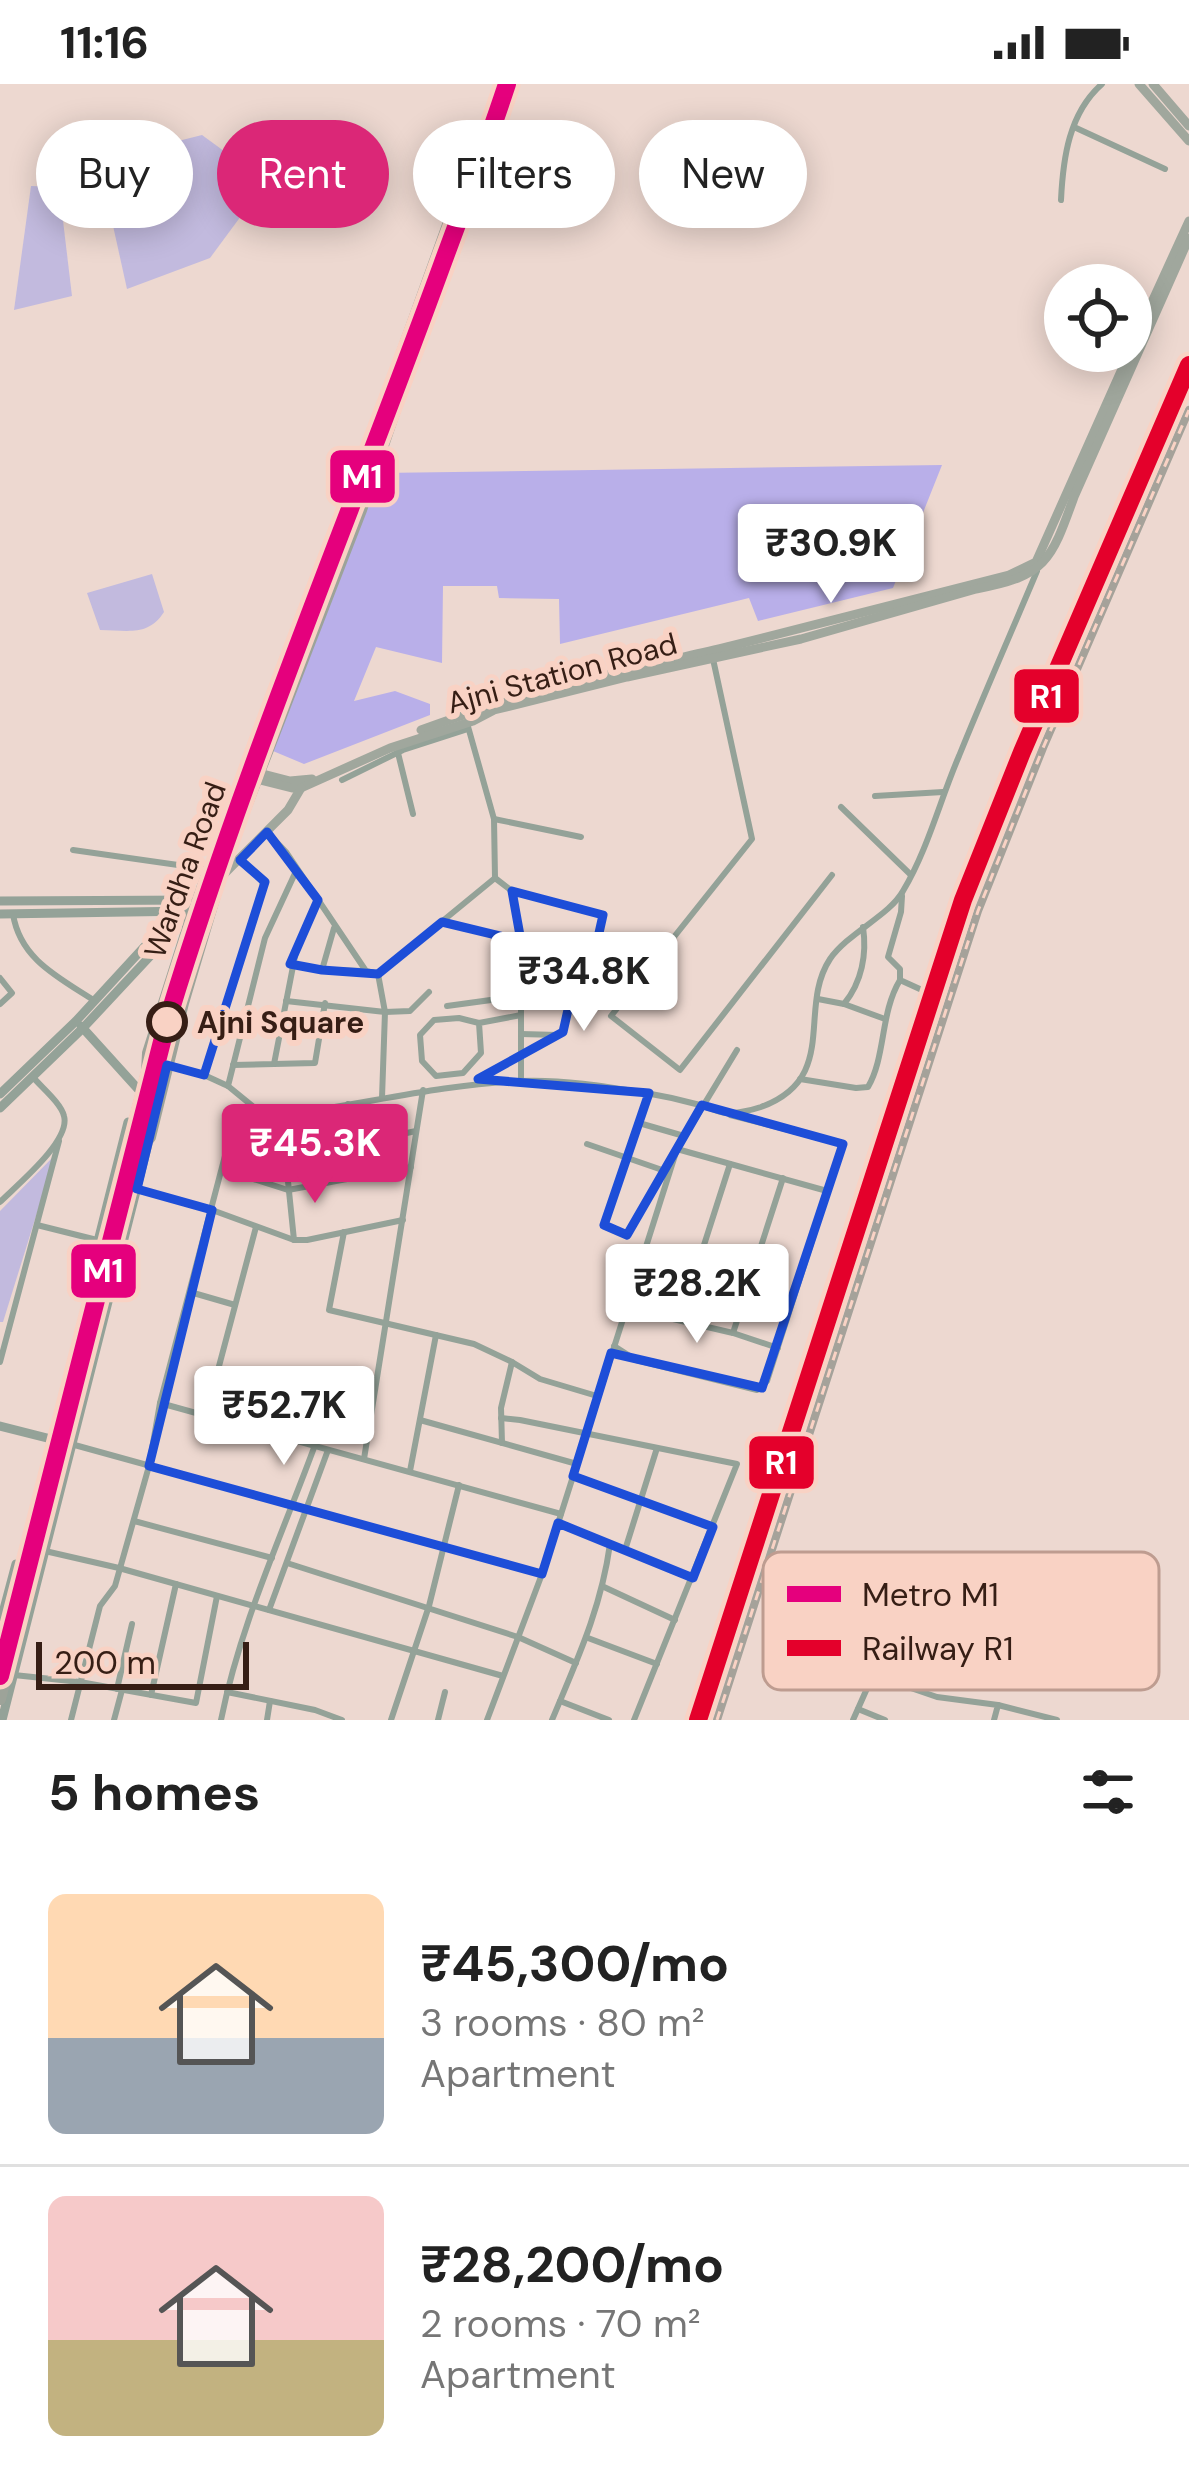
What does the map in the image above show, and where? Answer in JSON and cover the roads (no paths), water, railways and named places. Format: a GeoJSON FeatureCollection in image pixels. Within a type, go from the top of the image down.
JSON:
{"type":"FeatureCollection","features":[{"type":"Feature","properties":{"kind":"highway","name":"Wardha Road"},"geometry":{"type":"LineString","coordinates":[[150,1137],[215,873],[503,84]]}},
{"type":"Feature","properties":{"kind":"highway","name":"Wardha Road"},"geometry":{"type":"LineString","coordinates":[[148,1053],[194,909],[215,873]]}},
{"type":"Feature","properties":{"kind":"highway"},"geometry":{"type":"LineString","coordinates":[[0,1649],[147,1072],[148,1053]]}},
{"type":"Feature","properties":{"kind":"highway"},"geometry":{"type":"LineString","coordinates":[[0,1699],[140,1150],[150,1137]]}},
{"type":"Feature","properties":{"kind":"main road"},"geometry":{"type":"LineString","coordinates":[[1139,84],[1189,141]]}},
{"type":"Feature","properties":{"kind":"main road"},"geometry":{"type":"LineString","coordinates":[[1153,84],[1189,126]]}},
{"type":"Feature","properties":{"kind":"main road"},"geometry":{"type":"LineString","coordinates":[[1152,306],[1189,221]]}},
{"type":"Feature","properties":{"kind":"main road"},"geometry":{"type":"LineString","coordinates":[[1152,311],[1189,238]]}},
{"type":"Feature","properties":{"kind":"main road"},"geometry":{"type":"LineString","coordinates":[[1035,566],[1045,565],[1061,533],[1124,372]]}},
{"type":"Feature","properties":{"kind":"main road","name":"Ajni Station Road"},"geometry":{"type":"LineString","coordinates":[[308,784],[394,740],[494,710],[1002,584],[1035,566]]}},
{"type":"Feature","properties":{"kind":"main road"},"geometry":{"type":"LineString","coordinates":[[252,774],[308,784]]}},
{"type":"Feature","properties":{"kind":"main road"},"geometry":{"type":"LineString","coordinates":[[215,873],[240,860],[308,784]]}},
{"type":"Feature","properties":{"kind":"street"},"geometry":{"type":"LineString","coordinates":[[1061,200],[1064,157],[1074,127],[1086,98],[1102,84]]}},
{"type":"Feature","properties":{"kind":"street"},"geometry":{"type":"LineString","coordinates":[[1074,127],[1165,169]]}},
{"type":"Feature","properties":{"kind":"street"},"geometry":{"type":"LineString","coordinates":[[800,1079],[868,1087],[890,996],[899,980],[900,969],[888,957],[902,896],[1035,566]]}},
{"type":"Feature","properties":{"kind":"street"},"geometry":{"type":"LineString","coordinates":[[709,657],[752,839],[611,1016],[680,1070],[832,875]]}},
{"type":"Feature","properties":{"kind":"street"},"geometry":{"type":"LineString","coordinates":[[342,780],[466,722],[494,819],[495,878]]}},
{"type":"Feature","properties":{"kind":"street"},"geometry":{"type":"LineString","coordinates":[[398,753],[413,814]]}},
{"type":"Feature","properties":{"kind":"street"},"geometry":{"type":"LineString","coordinates":[[875,796],[944,793]]}},
{"type":"Feature","properties":{"kind":"street"},"geometry":{"type":"LineString","coordinates":[[842,807],[911,874]]}},
{"type":"Feature","properties":{"kind":"street"},"geometry":{"type":"LineString","coordinates":[[494,819],[580,837]]}},
{"type":"Feature","properties":{"kind":"street"},"geometry":{"type":"LineString","coordinates":[[267,832],[366,971]]}},
{"type":"Feature","properties":{"kind":"street"},"geometry":{"type":"LineString","coordinates":[[73,850],[215,873]]}},
{"type":"Feature","properties":{"kind":"street"},"geometry":{"type":"LineString","coordinates":[[204,1075],[263,887],[262,880],[240,860]]}},
{"type":"Feature","properties":{"kind":"street"},"geometry":{"type":"LineString","coordinates":[[228,1086],[265,938],[297,869]]}},
{"type":"Feature","properties":{"kind":"street"},"geometry":{"type":"LineString","coordinates":[[442,922],[593,960],[603,916],[512,891],[495,878]]}},
{"type":"Feature","properties":{"kind":"street"},"geometry":{"type":"LineString","coordinates":[[378,974],[495,878]]}},
{"type":"Feature","properties":{"kind":"street"},"geometry":{"type":"LineString","coordinates":[[512,891],[521,941],[521,1081]]}},
{"type":"Feature","properties":{"kind":"street"},"geometry":{"type":"LineString","coordinates":[[727,1114],[761,1107],[788,1093],[805,1074],[829,961],[902,896]]}},
{"type":"Feature","properties":{"kind":"street"},"geometry":{"type":"LineString","coordinates":[[274,1064],[296,951],[318,900]]}},
{"type":"Feature","properties":{"kind":"street"},"geometry":{"type":"LineString","coordinates":[[0,901],[194,909]]}},
{"type":"Feature","properties":{"kind":"street"},"geometry":{"type":"LineString","coordinates":[[0,914],[171,905]]}},
{"type":"Feature","properties":{"kind":"street"},"geometry":{"type":"LineString","coordinates":[[0,1094],[79,1025],[153,953],[180,918],[194,909]]}},
{"type":"Feature","properties":{"kind":"street"},"geometry":{"type":"LineString","coordinates":[[13,914],[18,940],[27,951],[94,1000]]}},
{"type":"Feature","properties":{"kind":"street"},"geometry":{"type":"LineString","coordinates":[[322,970],[335,926]]}},
{"type":"Feature","properties":{"kind":"street"},"geometry":{"type":"LineString","coordinates":[[844,1004],[854,992],[866,952],[862,927]]}},
{"type":"Feature","properties":{"kind":"street"},"geometry":{"type":"LineString","coordinates":[[0,1108],[145,946],[161,938]]}},
{"type":"Feature","properties":{"kind":"street"},"geometry":{"type":"LineString","coordinates":[[521,1034],[563,1032],[580,956]]}},
{"type":"Feature","properties":{"kind":"street"},"geometry":{"type":"LineString","coordinates":[[293,965],[378,974]]}},
{"type":"Feature","properties":{"kind":"street"},"geometry":{"type":"LineString","coordinates":[[378,974],[385,1012],[382,1098]]}},
{"type":"Feature","properties":{"kind":"street"},"geometry":{"type":"LineString","coordinates":[[0,978],[11,993],[0,1004]]}},
{"type":"Feature","properties":{"kind":"street"},"geometry":{"type":"LineString","coordinates":[[899,980],[932,995]]}},
{"type":"Feature","properties":{"kind":"street"},"geometry":{"type":"LineString","coordinates":[[286,1001],[410,1012],[429,992]]}},
{"type":"Feature","properties":{"kind":"street"},"geometry":{"type":"LineString","coordinates":[[447,1006],[521,995]]}},
{"type":"Feature","properties":{"kind":"street"},"geometry":{"type":"LineString","coordinates":[[818,999],[885,1019]]}},
{"type":"Feature","properties":{"kind":"street"},"geometry":{"type":"LineString","coordinates":[[233,1065],[315,1063],[326,1003]]}},
{"type":"Feature","properties":{"kind":"street"},"geometry":{"type":"LineString","coordinates":[[478,1023],[481,1053],[464,1073],[436,1076],[422,1061],[420,1035],[434,1020],[459,1018],[478,1023],[521,1015]]}},
{"type":"Feature","properties":{"kind":"street"},"geometry":{"type":"LineString","coordinates":[[79,1025],[138,1089]]}},
{"type":"Feature","properties":{"kind":"street"},"geometry":{"type":"LineString","coordinates":[[487,1720],[542,1574],[676,1149],[737,1050]]}},
{"type":"Feature","properties":{"kind":"street","name":"Wardha Road"},"geometry":{"type":"LineString","coordinates":[[0,1624],[5,1588],[148,1053]]}},
{"type":"Feature","properties":{"kind":"street"},"geometry":{"type":"LineString","coordinates":[[167,1065],[228,1086],[256,1109],[275,1116],[423,1090],[521,1081],[572,1083],[702,1105],[843,1144],[778,1348],[766,1381],[757,1390],[636,1360],[614,1346]]}},
{"type":"Feature","properties":{"kind":"street"},"geometry":{"type":"LineString","coordinates":[[446,1075],[447,1088]]}},
{"type":"Feature","properties":{"kind":"street"},"geometry":{"type":"LineString","coordinates":[[0,1362],[4,1330],[65,1117],[32,1076]]}},
{"type":"Feature","properties":{"kind":"street"},"geometry":{"type":"LineString","coordinates":[[364,1459],[423,1090]]}},
{"type":"Feature","properties":{"kind":"street"},"geometry":{"type":"LineString","coordinates":[[627,1158],[650,1094]]}},
{"type":"Feature","properties":{"kind":"street"},"geometry":{"type":"LineString","coordinates":[[348,1104],[356,1144]]}},
{"type":"Feature","properties":{"kind":"street"},"geometry":{"type":"LineString","coordinates":[[295,1113],[304,1155]]}},
{"type":"Feature","properties":{"kind":"street"},"geometry":{"type":"LineString","coordinates":[[71,1720],[100,1606],[115,1586],[134,1521],[160,1402],[236,1114]]}},
{"type":"Feature","properties":{"kind":"street"},"geometry":{"type":"LineString","coordinates":[[639,1123],[684,1136]]}},
{"type":"Feature","properties":{"kind":"street"},"geometry":{"type":"LineString","coordinates":[[294,1240],[286,1162],[417,1130]]}},
{"type":"Feature","properties":{"kind":"street","name":"Wardha Road"},"geometry":{"type":"LineString","coordinates":[[2,1720],[150,1137]]}},
{"type":"Feature","properties":{"kind":"street"},"geometry":{"type":"LineString","coordinates":[[0,1202],[59,1141]]}},
{"type":"Feature","properties":{"kind":"street"},"geometry":{"type":"LineString","coordinates":[[586,1144],[669,1172]]}},
{"type":"Feature","properties":{"kind":"street"},"geometry":{"type":"LineString","coordinates":[[676,1149],[827,1190]]}},
{"type":"Feature","properties":{"kind":"street"},"geometry":{"type":"LineString","coordinates":[[730,1164],[695,1273],[748,1287]]}},
{"type":"Feature","properties":{"kind":"street"},"geometry":{"type":"LineString","coordinates":[[222,1169],[288,1190],[412,1167]]}},
{"type":"Feature","properties":{"kind":"street"},"geometry":{"type":"LineString","coordinates":[[733,1333],[783,1178]]}},
{"type":"Feature","properties":{"kind":"street"},"geometry":{"type":"LineString","coordinates":[[137,1190],[212,1210],[294,1240],[403,1220]]}},
{"type":"Feature","properties":{"kind":"street"},"geometry":{"type":"LineString","coordinates":[[37,1225],[98,1240]]}},
{"type":"Feature","properties":{"kind":"street"},"geometry":{"type":"LineString","coordinates":[[206,1415],[256,1226]]}},
{"type":"Feature","properties":{"kind":"street"},"geometry":{"type":"LineString","coordinates":[[344,1232],[329,1310],[474,1344],[540,1379],[598,1396]]}},
{"type":"Feature","properties":{"kind":"street"},"geometry":{"type":"LineString","coordinates":[[190,1292],[235,1305]]}},
{"type":"Feature","properties":{"kind":"street"},"geometry":{"type":"LineString","coordinates":[[626,1308],[778,1348]]}},
{"type":"Feature","properties":{"kind":"street"},"geometry":{"type":"LineString","coordinates":[[410,1472],[436,1335]]}},
{"type":"Feature","properties":{"kind":"street"},"geometry":{"type":"LineString","coordinates":[[502,1443],[501,1418],[512,1362]]}},
{"type":"Feature","properties":{"kind":"street"},"geometry":{"type":"LineString","coordinates":[[160,1402],[459,1485],[559,1518],[693,1578]]}},
{"type":"Feature","properties":{"kind":"street"},"geometry":{"type":"LineString","coordinates":[[501,1418],[737,1464],[634,1720]]}},
{"type":"Feature","properties":{"kind":"street"},"geometry":{"type":"LineString","coordinates":[[420,1420],[577,1464]]}},
{"type":"Feature","properties":{"kind":"street"},"geometry":{"type":"LineString","coordinates":[[0,1426],[542,1574]]}},
{"type":"Feature","properties":{"kind":"street"},"geometry":{"type":"LineString","coordinates":[[267,1610],[286,1563],[315,1445]]}},
{"type":"Feature","properties":{"kind":"street"},"geometry":{"type":"LineString","coordinates":[[625,1550],[657,1448]]}},
{"type":"Feature","properties":{"kind":"street"},"geometry":{"type":"LineString","coordinates":[[221,1720],[272,1558],[328,1450]]}},
{"type":"Feature","properties":{"kind":"street"},"geometry":{"type":"LineString","coordinates":[[573,1476],[712,1527]]}},
{"type":"Feature","properties":{"kind":"street"},"geometry":{"type":"LineString","coordinates":[[391,1720],[429,1606],[459,1485]]}},
{"type":"Feature","properties":{"kind":"street"},"geometry":{"type":"LineString","coordinates":[[134,1521],[272,1558]]}},
{"type":"Feature","properties":{"kind":"street"},"geometry":{"type":"LineString","coordinates":[[552,1720],[604,1588],[610,1544]]}},
{"type":"Feature","properties":{"kind":"street"},"geometry":{"type":"LineString","coordinates":[[45,1551],[503,1676]]}},
{"type":"Feature","properties":{"kind":"street"},"geometry":{"type":"LineString","coordinates":[[286,1563],[429,1606],[577,1663]]}},
{"type":"Feature","properties":{"kind":"street"},"geometry":{"type":"LineString","coordinates":[[151,1695],[176,1584]]}},
{"type":"Feature","properties":{"kind":"street"},"geometry":{"type":"LineString","coordinates":[[604,1588],[676,1620]]}},
{"type":"Feature","properties":{"kind":"street"},"geometry":{"type":"LineString","coordinates":[[14,1675],[196,1703],[217,1596]]}},
{"type":"Feature","properties":{"kind":"street"},"geometry":{"type":"LineString","coordinates":[[114,1720],[132,1624]]}},
{"type":"Feature","properties":{"kind":"street"},"geometry":{"type":"LineString","coordinates":[[587,1637],[657,1664]]}},
{"type":"Feature","properties":{"kind":"street"},"geometry":{"type":"LineString","coordinates":[[853,1720],[866,1690]]}},
{"type":"Feature","properties":{"kind":"street"},"geometry":{"type":"LineString","coordinates":[[917,1690],[1057,1720]]}},
{"type":"Feature","properties":{"kind":"street"},"geometry":{"type":"LineString","coordinates":[[227,1692],[342,1720]]}},
{"type":"Feature","properties":{"kind":"street"},"geometry":{"type":"LineString","coordinates":[[438,1720],[445,1692]]}},
{"type":"Feature","properties":{"kind":"street"},"geometry":{"type":"LineString","coordinates":[[267,1720],[270,1701]]}},
{"type":"Feature","properties":{"kind":"street"},"geometry":{"type":"LineString","coordinates":[[560,1701],[609,1720]]}},
{"type":"Feature","properties":{"kind":"street"},"geometry":{"type":"LineString","coordinates":[[994,1720],[998,1705]]}},
{"type":"Feature","properties":{"kind":"street"},"geometry":{"type":"LineString","coordinates":[[858,1709],[885,1720]]}},
{"type":"Feature","properties":{"kind":"railway"},"geometry":{"type":"LineString","coordinates":[[771,1552],[978,911],[1189,410]]}},
{"type":"Feature","properties":{"kind":"railway"},"geometry":{"type":"LineString","coordinates":[[717,1720],[763,1577]]}},
{"type":"Feature","properties":{"kind":"metro line","name":"M1"},"geometry":{"type":"LineString","coordinates":[[0,1676],[167,1022],[197,926],[507,84]]}},
{"type":"Feature","properties":{"kind":"rail line","name":"R1"},"geometry":{"type":"LineString","coordinates":[[698,1720],[963,900],[1189,365]]}},
{"type":"Feature","properties":{"kind":"place","name":"Ajni Square"},"geometry":{"type":"Point","coordinates":[167,1022]}}]}
